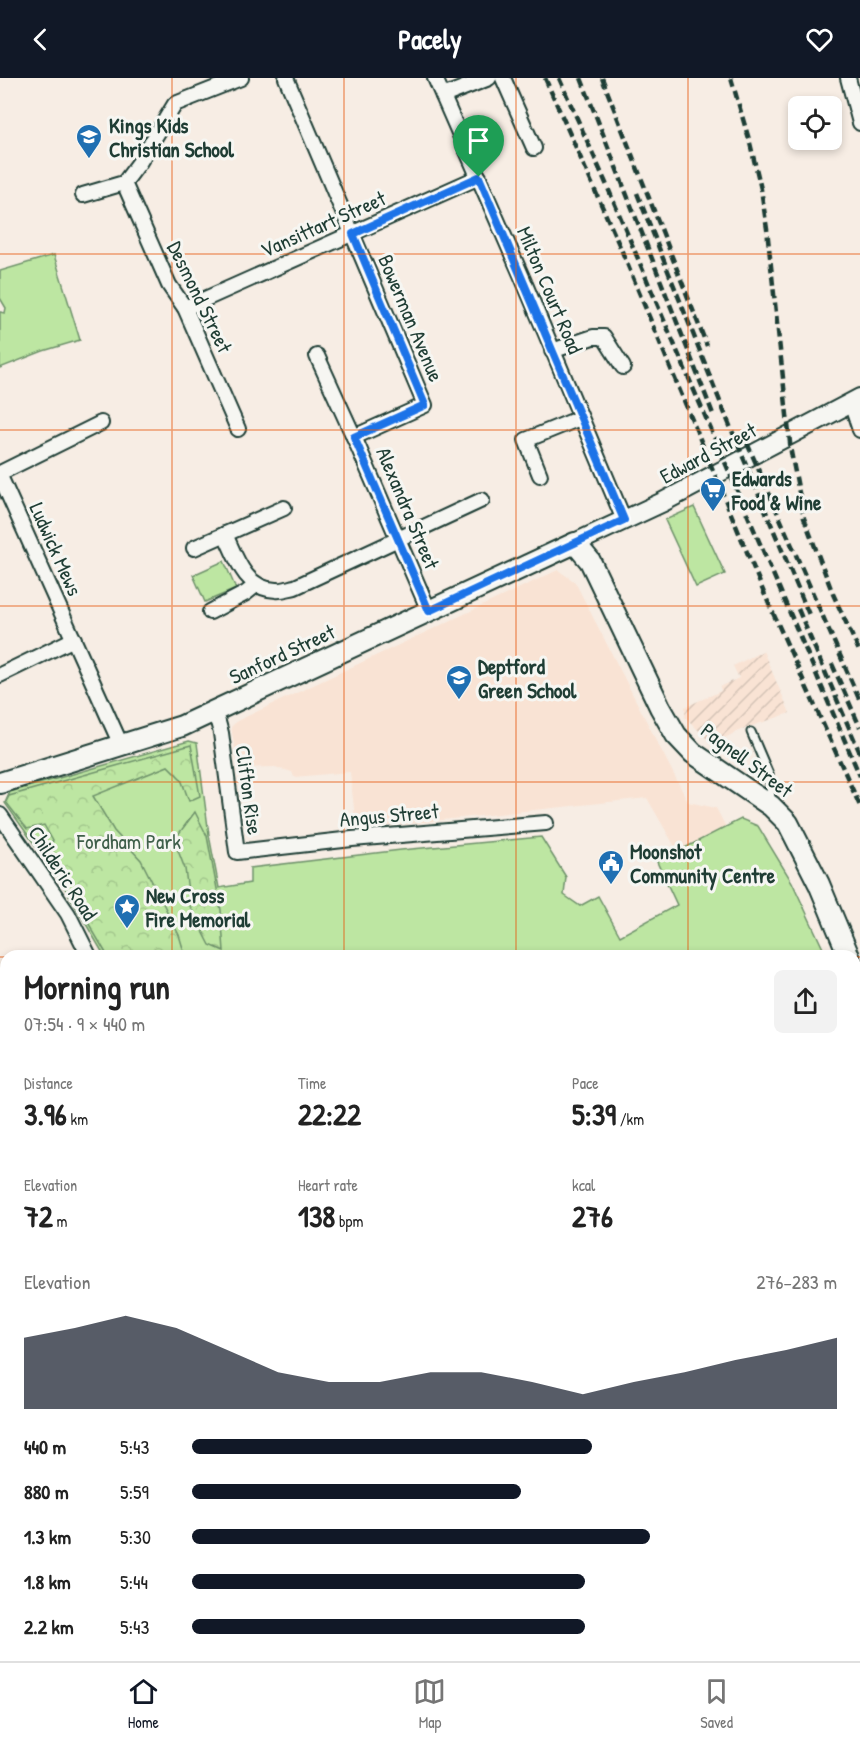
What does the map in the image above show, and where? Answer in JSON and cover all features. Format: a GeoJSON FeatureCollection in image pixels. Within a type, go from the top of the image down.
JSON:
{"type":"FeatureCollection","features":[{"type":"Feature","properties":{"kind":"main road","name":"Sanford Street"},"geometry":{"type":"LineString","coordinates":[[0,783],[182,726],[575,543]]}},
{"type":"Feature","properties":{"kind":"main road","name":"Pagnell Street"},"geometry":{"type":"LineString","coordinates":[[575,543],[590,561],[649,686],[676,735],[693,753],[771,806],[788,823],[802,848],[846,950]]}},
{"type":"Feature","properties":{"kind":"street"},"geometry":{"type":"LineString","coordinates":[[83,195],[124,183],[176,104],[241,78]]}},
{"type":"Feature","properties":{"kind":"street","name":"Bowerman Avenue"},"geometry":{"type":"LineString","coordinates":[[286,78],[425,405],[354,437]]}},
{"type":"Feature","properties":{"kind":"street","name":"Milton Court Road"},"geometry":{"type":"LineString","coordinates":[[435,78],[624,520]]}},
{"type":"Feature","properties":{"kind":"street"},"geometry":{"type":"LineString","coordinates":[[443,96],[489,78]]}},
{"type":"Feature","properties":{"kind":"street"},"geometry":{"type":"LineString","coordinates":[[503,78],[534,147]]}},
{"type":"Feature","properties":{"kind":"street"},"geometry":{"type":"LineString","coordinates":[[848,78],[860,123]]}},
{"type":"Feature","properties":{"kind":"street","name":"Vansittart Street"},"geometry":{"type":"LineString","coordinates":[[185,308],[479,177]]}},
{"type":"Feature","properties":{"kind":"street","name":"Desmond Street"},"geometry":{"type":"LineString","coordinates":[[124,183],[169,285],[185,308],[238,429]]}},
{"type":"Feature","properties":{"kind":"street"},"geometry":{"type":"LineString","coordinates":[[552,351],[593,338],[604,337],[623,367]]}},
{"type":"Feature","properties":{"kind":"street","name":"Alexandra Street"},"geometry":{"type":"LineString","coordinates":[[317,356],[429,611]]}},
{"type":"Feature","properties":{"kind":"street"},"geometry":{"type":"LineString","coordinates":[[856,400],[860,430]]}},
{"type":"Feature","properties":{"kind":"street","name":"Edward Street"},"geometry":{"type":"LineString","coordinates":[[575,543],[663,502],[856,400]]}},
{"type":"Feature","properties":{"kind":"street"},"geometry":{"type":"LineString","coordinates":[[540,475],[526,440],[580,418]]}},
{"type":"Feature","properties":{"kind":"street","name":"Ludwick Mews"},"geometry":{"type":"LineString","coordinates":[[101,423],[0,474],[121,745]]}},
{"type":"Feature","properties":{"kind":"street"},"geometry":{"type":"LineString","coordinates":[[225,534],[244,573],[256,585],[276,591],[295,587],[482,500]]}},
{"type":"Feature","properties":{"kind":"street"},"geometry":{"type":"LineString","coordinates":[[194,549],[284,508]]}},
{"type":"Feature","properties":{"kind":"street"},"geometry":{"type":"LineString","coordinates":[[210,612],[246,593],[256,585]]}},
{"type":"Feature","properties":{"kind":"street"},"geometry":{"type":"LineString","coordinates":[[0,675],[74,639]]}},
{"type":"Feature","properties":{"kind":"street","name":"Clifton Rise"},"geometry":{"type":"LineString","coordinates":[[212,713],[221,733],[237,852]]}},
{"type":"Feature","properties":{"kind":"street","name":"Childeric Road"},"geometry":{"type":"LineString","coordinates":[[0,816],[68,914],[86,950]]}},
{"type":"Feature","properties":{"kind":"street","name":"Angus Street"},"geometry":{"type":"LineString","coordinates":[[237,852],[352,839],[546,823]]}},
{"type":"Feature","properties":{"kind":"lane"},"geometry":{"type":"LineString","coordinates":[[751,732],[769,774],[771,806]]}},
{"type":"Feature","properties":{"kind":"shaded area","name":"Deptford Green School"},"geometry":{"type":"Polygon","coordinates":[[[558,570],[575,582],[688,802],[716,808],[726,827],[678,852],[647,798],[366,828],[365,818],[355,818],[350,772],[294,777],[292,772],[275,767],[242,768],[238,765],[231,727],[237,721],[558,570]]]}},
{"type":"Feature","properties":{"kind":"shaded area"},"geometry":{"type":"Polygon","coordinates":[[[763,651],[790,713],[743,729],[712,744],[685,717],[685,707],[721,691],[720,687],[739,678],[733,666],[763,651]]]}},
{"type":"Feature","properties":{"kind":"green space"},"geometry":{"type":"Polygon","coordinates":[[[54,255],[80,340],[43,351],[0,368],[0,312],[5,313],[6,308],[0,298],[0,271],[54,255]]]}},
{"type":"Feature","properties":{"kind":"green space"},"geometry":{"type":"Polygon","coordinates":[[[694,507],[725,574],[696,587],[665,520],[694,507]]]}},
{"type":"Feature","properties":{"kind":"green space"},"geometry":{"type":"Polygon","coordinates":[[[224,561],[236,589],[205,602],[193,575],[224,561]]]}},
{"type":"Feature","properties":{"kind":"green space","name":"Fordham Park"},"geometry":{"type":"Polygon","coordinates":[[[189,741],[197,743],[209,835],[219,888],[250,883],[250,868],[401,850],[541,837],[566,877],[564,895],[580,906],[598,896],[620,936],[677,905],[657,862],[741,819],[758,826],[792,882],[824,950],[101,950],[62,883],[5,803],[10,792],[189,741]]]}},
{"type":"Feature","properties":{"kind":"green space"},"geometry":{"type":"Polygon","coordinates":[[[191,745],[200,796],[189,801],[181,779],[168,766],[93,796],[114,831],[141,860],[179,935],[184,950],[104,950],[58,871],[41,848],[53,841],[44,825],[27,829],[6,802],[9,796],[191,745]]]}},
{"type":"Feature","properties":{"kind":"green space"},"geometry":{"type":"Polygon","coordinates":[[[195,812],[207,836],[221,910],[224,950],[210,945],[190,906],[185,869],[174,840],[195,812]]]}},
{"type":"Feature","properties":{"kind":"railway"},"geometry":{"type":"LineString","coordinates":[[545,78],[621,249],[764,593],[860,806]]}},
{"type":"Feature","properties":{"kind":"railway"},"geometry":{"type":"LineString","coordinates":[[559,78],[860,776]]}},
{"type":"Feature","properties":{"kind":"railway"},"geometry":{"type":"LineString","coordinates":[[581,78],[713,414]]}},
{"type":"Feature","properties":{"kind":"railway"},"geometry":{"type":"LineString","coordinates":[[602,78],[707,346]]}},
{"type":"Feature","properties":{"kind":"railway"},"geometry":{"type":"LineString","coordinates":[[731,78],[761,189],[791,452],[804,518],[833,594],[860,653]]}},
{"type":"Feature","properties":{"kind":"railway"},"geometry":{"type":"LineString","coordinates":[[637,193],[725,414],[810,617]]}},
{"type":"Feature","properties":{"kind":"railway"},"geometry":{"type":"LineString","coordinates":[[747,443],[860,701]]}},
{"type":"Feature","properties":{"kind":"railway"},"geometry":{"type":"LineString","coordinates":[[798,609],[860,753]]}},
{"type":"Feature","properties":{"kind":"railway"},"geometry":{"type":"LineString","coordinates":[[832,664],[860,727]]}},
{"type":"Feature","properties":{"kind":"place","name":"Kings Kids Christian School"},"geometry":{"type":"Point","coordinates":[89,160]}},
{"type":"Feature","properties":{"kind":"place","name":"Edwards Food & Wine"},"geometry":{"type":"Point","coordinates":[713,513]}},
{"type":"Feature","properties":{"kind":"place","name":"Deptford Green School"},"geometry":{"type":"Point","coordinates":[459,701]}},
{"type":"Feature","properties":{"kind":"place","name":"Moonshot Community Centre"},"geometry":{"type":"Point","coordinates":[611,886]}},
{"type":"Feature","properties":{"kind":"place","name":"New Cross Fire Memorial"},"geometry":{"type":"Point","coordinates":[127,930]}},
{"type":"Feature","properties":{"kind":"route"},"geometry":{"type":"LineString","coordinates":[[479,177],[624,520],[429,611],[354,437],[425,405],[353,234],[479,177]]}}]}
